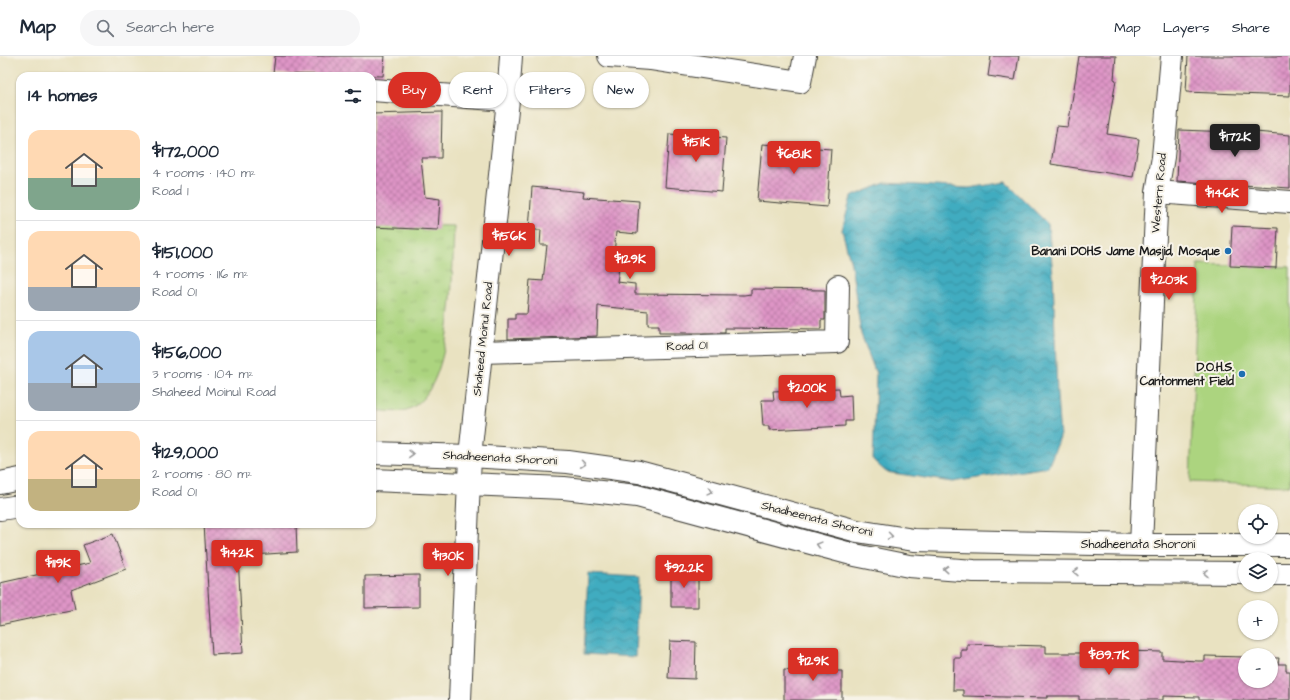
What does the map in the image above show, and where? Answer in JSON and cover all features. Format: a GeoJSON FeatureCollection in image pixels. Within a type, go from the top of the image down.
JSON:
{"type":"FeatureCollection","features":[{"type":"Feature","properties":{"kind":"street","name":"Shaheed Moinul Road"},"geometry":{"type":"LineString","coordinates":[[460,700],[470,456],[508,100],[511,56]]}},
{"type":"Feature","properties":{"kind":"street"},"geometry":{"type":"LineString","coordinates":[[609,56],[650,58],[800,82],[805,56]]}},
{"type":"Feature","properties":{"kind":"street","name":"Western Road"},"geometry":{"type":"LineString","coordinates":[[1141,545],[1157,192],[1163,157],[1172,56]]}},
{"type":"Feature","properties":{"kind":"street"},"geometry":{"type":"LineString","coordinates":[[376,90],[508,100]]}},
{"type":"Feature","properties":{"kind":"street"},"geometry":{"type":"LineString","coordinates":[[1157,192],[1290,202]]}},
{"type":"Feature","properties":{"kind":"street","name":"Road 01"},"geometry":{"type":"LineString","coordinates":[[481,352],[837,342],[838,286]]}},
{"type":"Feature","properties":{"kind":"street","name":"Shadheenata Shoroni"},"geometry":{"type":"LineString","coordinates":[[376,453],[470,456],[568,462],[639,472],[857,531],[914,540],[1141,545],[1290,545]]}},
{"type":"Feature","properties":{"kind":"street"},"geometry":{"type":"LineString","coordinates":[[0,482],[16,480]]}},
{"type":"Feature","properties":{"kind":"street","name":"Shadheenata Shoroni"},"geometry":{"type":"LineString","coordinates":[[376,480],[564,488],[637,496],[855,555],[909,566],[974,571],[1238,573]]}},
{"type":"Feature","properties":{"kind":"street"},"geometry":{"type":"LineString","coordinates":[[0,510],[16,507]]}},
{"type":"Feature","properties":{"kind":"street"},"geometry":{"type":"LineString","coordinates":[[1278,574],[1290,574]]}},
{"type":"Feature","properties":{"kind":"green space"},"geometry":{"type":"Polygon","coordinates":[[[376,224],[454,226],[453,270],[448,325],[443,352],[436,376],[425,395],[411,408],[392,412],[376,410],[376,224]]]}},
{"type":"Feature","properties":{"kind":"green space","name":"D.O.H.S. Cantonment Field"},"geometry":{"type":"Polygon","coordinates":[[[1198,264],[1290,267],[1290,486],[1190,482],[1198,264]]]}},
{"type":"Feature","properties":{"kind":"water"},"geometry":{"type":"Polygon","coordinates":[[[1006,182],[1048,224],[1053,274],[1057,396],[1060,438],[1048,467],[952,482],[886,472],[873,460],[876,374],[861,334],[851,264],[842,230],[851,197],[885,183],[969,188],[1006,182]]]}},
{"type":"Feature","properties":{"kind":"water"},"geometry":{"type":"Polygon","coordinates":[[[588,574],[639,577],[636,657],[584,654],[588,574]]]}},
{"type":"Feature","properties":{"kind":"building"},"geometry":{"type":"Polygon","coordinates":[[[275,56],[385,56],[383,76],[376,76],[376,72],[273,72],[275,56]]]}},
{"type":"Feature","properties":{"kind":"building"},"geometry":{"type":"Polygon","coordinates":[[[991,56],[1019,56],[1015,80],[988,76],[991,56]]]}},
{"type":"Feature","properties":{"kind":"building"},"geometry":{"type":"Polygon","coordinates":[[[1079,56],[1116,56],[1114,79],[1116,80],[1107,134],[1139,139],[1133,177],[1051,164],[1057,126],[1068,127],[1079,56]]]}},
{"type":"Feature","properties":{"kind":"building"},"geometry":{"type":"Polygon","coordinates":[[[1188,56],[1290,56],[1290,96],[1186,92],[1188,56]]]}},
{"type":"Feature","properties":{"kind":"building"},"geometry":{"type":"Polygon","coordinates":[[[442,112],[441,158],[421,158],[425,197],[440,199],[438,230],[376,227],[376,114],[442,112]]]}},
{"type":"Feature","properties":{"kind":"building"},"geometry":{"type":"Polygon","coordinates":[[[1179,130],[1232,132],[1232,130],[1290,135],[1290,188],[1177,181],[1179,130]]]}},
{"type":"Feature","properties":{"kind":"building"},"geometry":{"type":"Polygon","coordinates":[[[669,134],[726,138],[722,192],[665,187],[669,134]]]}},
{"type":"Feature","properties":{"kind":"building"},"geometry":{"type":"Polygon","coordinates":[[[762,144],[831,149],[827,207],[757,201],[762,144]]]}},
{"type":"Feature","properties":{"kind":"building"},"geometry":{"type":"Polygon","coordinates":[[[532,187],[584,192],[583,197],[639,201],[637,234],[616,232],[613,267],[619,268],[617,282],[635,284],[635,294],[744,295],[751,294],[751,289],[825,290],[825,320],[821,320],[821,329],[725,328],[725,333],[659,333],[659,325],[648,325],[648,311],[598,306],[597,336],[508,339],[508,319],[515,319],[515,314],[527,314],[530,280],[543,281],[547,245],[540,245],[541,230],[529,230],[532,187]]]}},
{"type":"Feature","properties":{"kind":"building"},"geometry":{"type":"Polygon","coordinates":[[[1232,226],[1278,228],[1276,268],[1230,266],[1232,226]]]}},
{"type":"Feature","properties":{"kind":"building"},"geometry":{"type":"Polygon","coordinates":[[[839,388],[840,396],[851,395],[852,421],[845,421],[845,426],[769,430],[769,426],[763,426],[761,400],[774,400],[773,391],[839,388]]]}},
{"type":"Feature","properties":{"kind":"building"},"geometry":{"type":"Polygon","coordinates":[[[204,528],[296,528],[297,552],[238,556],[243,653],[212,655],[204,528]]]}},
{"type":"Feature","properties":{"kind":"building"},"geometry":{"type":"Polygon","coordinates":[[[113,534],[126,569],[71,590],[75,609],[0,625],[0,583],[90,563],[83,545],[113,534]]]}},
{"type":"Feature","properties":{"kind":"building"},"geometry":{"type":"Polygon","coordinates":[[[671,571],[698,571],[698,607],[671,607],[671,571]]]}},
{"type":"Feature","properties":{"kind":"building"},"geometry":{"type":"Polygon","coordinates":[[[419,575],[419,607],[365,608],[365,576],[419,575]]]}},
{"type":"Feature","properties":{"kind":"building"},"geometry":{"type":"Polygon","coordinates":[[[670,641],[696,642],[695,679],[668,678],[670,641]]]}},
{"type":"Feature","properties":{"kind":"building"},"geometry":{"type":"Polygon","coordinates":[[[967,644],[1046,646],[1046,653],[1084,653],[1084,650],[1162,652],[1162,659],[1198,661],[1205,661],[1205,656],[1238,657],[1238,688],[1278,688],[1278,664],[1286,664],[1286,671],[1290,671],[1290,700],[1199,700],[1199,697],[1163,696],[1163,700],[1079,700],[1079,696],[1047,696],[1047,698],[963,696],[963,690],[953,690],[954,658],[961,658],[961,650],[967,650],[967,644]]]}},
{"type":"Feature","properties":{"kind":"building"},"geometry":{"type":"Polygon","coordinates":[[[799,659],[825,659],[824,671],[842,671],[842,700],[784,700],[784,670],[798,671],[799,659]]]}},
{"type":"Feature","properties":{"kind":"place","name":"Banani DOHS Jame Masjid, Mosque"},"geometry":{"type":"Point","coordinates":[1228,251]}},
{"type":"Feature","properties":{"kind":"place","name":"D.O.H.S. Cantonment Field"},"geometry":{"type":"Point","coordinates":[1242,374]}}]}
